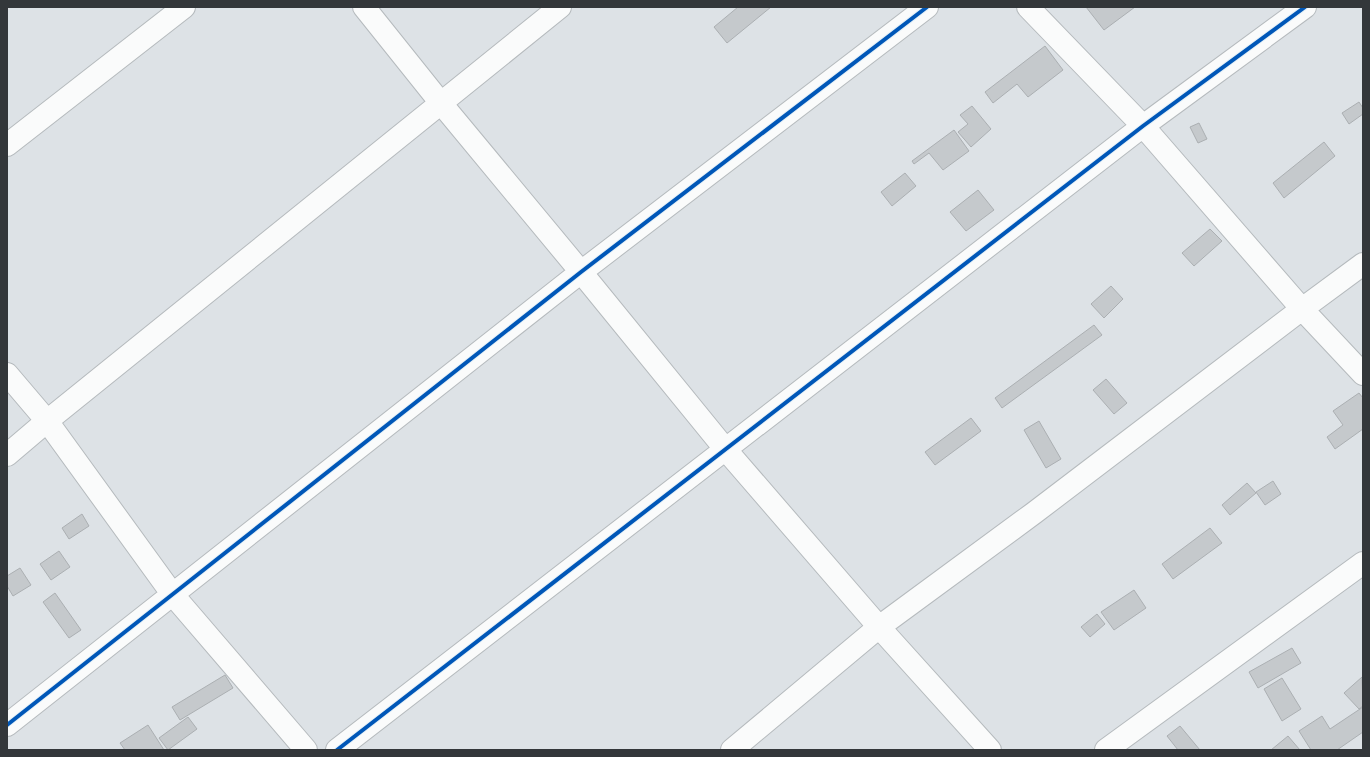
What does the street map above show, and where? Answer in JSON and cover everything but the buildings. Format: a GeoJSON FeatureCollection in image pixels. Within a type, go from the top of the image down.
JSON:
{"type":"FeatureCollection","features":[{"type":"Feature","properties":{"kind":"street"},"geometry":{"type":"LineString","coordinates":[[7,145],[184,7]]}},
{"type":"Feature","properties":{"kind":"street"},"geometry":{"type":"LineString","coordinates":[[364,7],[440,102],[726,450],[879,627],[990,750]]}},
{"type":"Feature","properties":{"kind":"street"},"geometry":{"type":"LineString","coordinates":[[7,455],[440,102],[560,7]]}},
{"type":"Feature","properties":{"kind":"street"},"geometry":{"type":"LineString","coordinates":[[7,725],[581,272],[928,7]]}},
{"type":"Feature","properties":{"kind":"street"},"geometry":{"type":"LineString","coordinates":[[1028,7],[1143,126],[1302,309],[1363,374]]}},
{"type":"Feature","properties":{"kind":"street"},"geometry":{"type":"LineString","coordinates":[[337,750],[1143,126],[1305,7]]}},
{"type":"Feature","properties":{"kind":"street"},"geometry":{"type":"LineString","coordinates":[[732,750],[879,627],[1034,513],[1363,264]]}},
{"type":"Feature","properties":{"kind":"street"},"geometry":{"type":"LineString","coordinates":[[7,374],[47,421],[173,595],[306,750]]}},
{"type":"Feature","properties":{"kind":"street"},"geometry":{"type":"LineString","coordinates":[[1106,750],[1363,563]]}},
{"type":"Feature","properties":{"kind":"cycle path"},"geometry":{"type":"LineString","coordinates":[[7,725],[581,272],[927,7]]}},
{"type":"Feature","properties":{"kind":"cycle path"},"geometry":{"type":"LineString","coordinates":[[337,750],[1143,126],[1305,7]]}}]}
